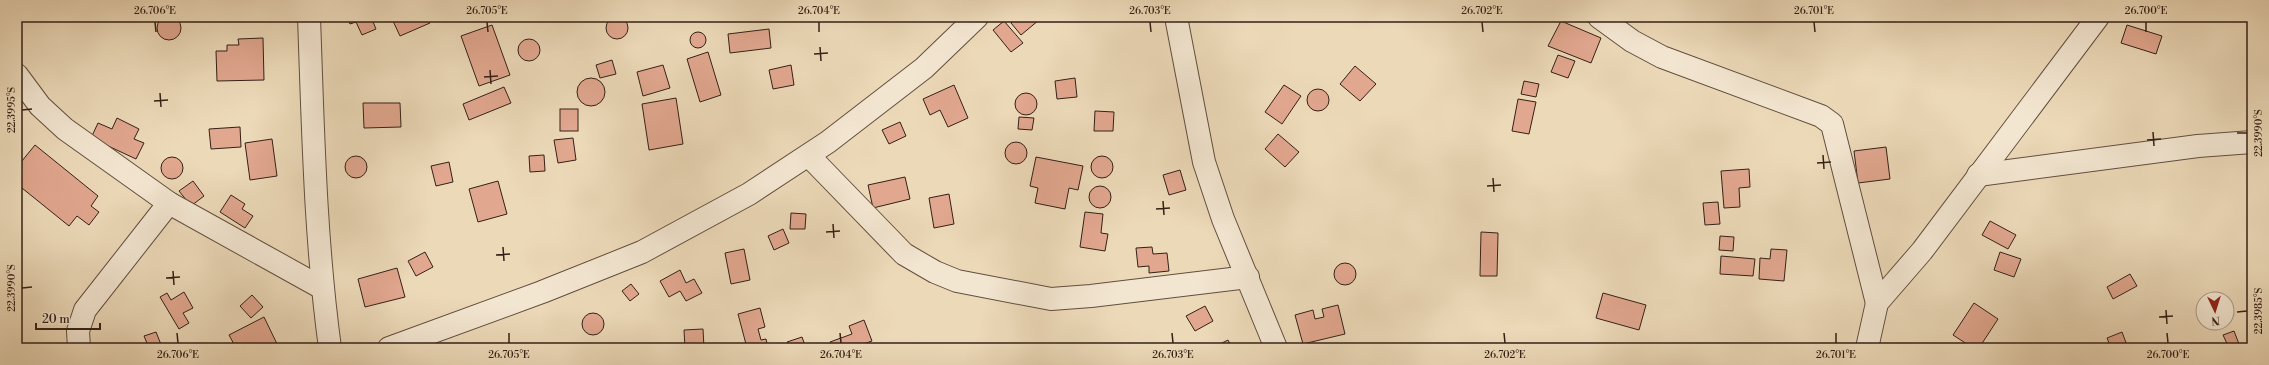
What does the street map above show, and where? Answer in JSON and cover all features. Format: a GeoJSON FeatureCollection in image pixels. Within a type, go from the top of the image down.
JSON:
{"type":"FeatureCollection","features":[{"type":"Feature","properties":{"kind":"street"},"geometry":{"type":"LineString","coordinates":[[309,17],[316,202],[322,288],[330,348]]}},
{"type":"Feature","properties":{"kind":"street"},"geometry":{"type":"LineString","coordinates":[[389,348],[423,343],[542,292],[642,252],[749,194],[808,156],[924,68],[976,17]]}},
{"type":"Feature","properties":{"kind":"street"},"geometry":{"type":"LineString","coordinates":[[1176,17],[1204,162],[1223,220],[1248,277],[1276,348]]}},
{"type":"Feature","properties":{"kind":"street"},"geometry":{"type":"LineString","coordinates":[[1599,17],[1632,41],[1662,58],[1821,116],[1832,124],[1877,303],[1867,348]]}},
{"type":"Feature","properties":{"kind":"street"},"geometry":{"type":"LineString","coordinates":[[1877,303],[1922,250],[2098,17]]}},
{"type":"Feature","properties":{"kind":"street"},"geometry":{"type":"LineString","coordinates":[[17,75],[40,106],[65,129],[169,203],[322,288]]}},
{"type":"Feature","properties":{"kind":"street"},"geometry":{"type":"LineString","coordinates":[[1978,175],[2198,146],[2252,142]]}},
{"type":"Feature","properties":{"kind":"street"},"geometry":{"type":"LineString","coordinates":[[808,156],[904,254],[935,272],[957,281],[1051,298],[1091,296],[1248,277]]}},
{"type":"Feature","properties":{"kind":"street"},"geometry":{"type":"LineString","coordinates":[[79,348],[78,331],[85,310],[169,203]]}},
{"type":"Feature","properties":{"kind":"building"},"geometry":{"type":"Polygon","coordinates":[[[169,16],[174,17],[180,23],[180,33],[174,39],[169,40],[164,39],[158,33],[157,28],[158,23],[164,17],[169,16]]]}},
{"type":"Feature","properties":{"kind":"building"},"geometry":{"type":"Polygon","coordinates":[[[346,17],[371,17],[376,29],[362,35],[356,22],[350,24],[346,17]]]}},
{"type":"Feature","properties":{"kind":"building"},"geometry":{"type":"Polygon","coordinates":[[[402,17],[427,17],[430,23],[400,36],[393,21],[402,17]]]}},
{"type":"Feature","properties":{"kind":"building"},"geometry":{"type":"Polygon","coordinates":[[[617,17],[625,20],[628,28],[625,36],[617,39],[609,36],[606,28],[609,20],[617,17]]]}},
{"type":"Feature","properties":{"kind":"building"},"geometry":{"type":"Polygon","coordinates":[[[1017,17],[1037,17],[1039,20],[1021,35],[1011,23],[1017,17]]]}},
{"type":"Feature","properties":{"kind":"building"},"geometry":{"type":"Polygon","coordinates":[[[1004,21],[1023,43],[1011,52],[993,30],[1004,21]]]}},
{"type":"Feature","properties":{"kind":"building"},"geometry":{"type":"Polygon","coordinates":[[[1561,21],[1601,38],[1591,63],[1548,46],[1561,21]]]}},
{"type":"Feature","properties":{"kind":"building"},"geometry":{"type":"Polygon","coordinates":[[[492,25],[510,75],[479,86],[461,36],[492,25]]]}},
{"type":"Feature","properties":{"kind":"building"},"geometry":{"type":"Polygon","coordinates":[[[2127,25],[2162,36],[2156,54],[2121,43],[2127,25]]]}},
{"type":"Feature","properties":{"kind":"building"},"geometry":{"type":"Polygon","coordinates":[[[769,29],[771,48],[730,53],[728,34],[769,29]]]}},
{"type":"Feature","properties":{"kind":"building"},"geometry":{"type":"Polygon","coordinates":[[[698,32],[704,34],[706,40],[704,46],[698,48],[692,46],[690,40],[692,34],[698,32]]]}},
{"type":"Feature","properties":{"kind":"building"},"geometry":{"type":"Polygon","coordinates":[[[263,38],[264,80],[217,81],[216,51],[227,51],[227,45],[239,45],[238,39],[263,38]]]}},
{"type":"Feature","properties":{"kind":"building"},"geometry":{"type":"Polygon","coordinates":[[[529,39],[537,42],[540,50],[537,58],[529,61],[521,58],[518,50],[521,42],[529,39]]]}},
{"type":"Feature","properties":{"kind":"building"},"geometry":{"type":"Polygon","coordinates":[[[708,52],[721,95],[700,102],[687,59],[708,52]]]}},
{"type":"Feature","properties":{"kind":"building"},"geometry":{"type":"Polygon","coordinates":[[[1558,55],[1575,61],[1568,78],[1551,72],[1558,55]]]}},
{"type":"Feature","properties":{"kind":"building"},"geometry":{"type":"Polygon","coordinates":[[[612,60],[616,74],[600,78],[596,65],[612,60]]]}},
{"type":"Feature","properties":{"kind":"building"},"geometry":{"type":"Polygon","coordinates":[[[663,65],[670,88],[643,96],[637,72],[663,65]]]}},
{"type":"Feature","properties":{"kind":"building"},"geometry":{"type":"Polygon","coordinates":[[[791,65],[794,85],[773,89],[769,70],[791,65]]]}},
{"type":"Feature","properties":{"kind":"building"},"geometry":{"type":"Polygon","coordinates":[[[1355,66],[1376,84],[1360,101],[1340,84],[1355,66]]]}},
{"type":"Feature","properties":{"kind":"building"},"geometry":{"type":"Polygon","coordinates":[[[591,78],[601,82],[605,92],[601,102],[591,106],[581,102],[577,92],[581,82],[591,78]]]}},
{"type":"Feature","properties":{"kind":"building"},"geometry":{"type":"Polygon","coordinates":[[[1075,78],[1077,97],[1057,99],[1055,81],[1075,78]]]}},
{"type":"Feature","properties":{"kind":"building"},"geometry":{"type":"Polygon","coordinates":[[[1524,81],[1539,84],[1536,97],[1521,94],[1524,81]]]}},
{"type":"Feature","properties":{"kind":"building"},"geometry":{"type":"Polygon","coordinates":[[[954,85],[968,118],[948,127],[940,110],[930,115],[923,99],[954,85]]]}},
{"type":"Feature","properties":{"kind":"building"},"geometry":{"type":"Polygon","coordinates":[[[1284,85],[1301,96],[1282,124],[1265,112],[1284,85]]]}},
{"type":"Feature","properties":{"kind":"building"},"geometry":{"type":"Polygon","coordinates":[[[504,87],[511,103],[469,120],[463,104],[504,87]]]}},
{"type":"Feature","properties":{"kind":"building"},"geometry":{"type":"Polygon","coordinates":[[[1318,89],[1326,92],[1329,100],[1326,108],[1318,111],[1310,108],[1307,100],[1310,92],[1318,89]]]}},
{"type":"Feature","properties":{"kind":"building"},"geometry":{"type":"Polygon","coordinates":[[[1026,93],[1034,96],[1037,104],[1034,112],[1026,115],[1018,112],[1015,104],[1018,96],[1026,93]]]}},
{"type":"Feature","properties":{"kind":"building"},"geometry":{"type":"Polygon","coordinates":[[[676,98],[683,144],[649,150],[642,104],[676,98]]]}},
{"type":"Feature","properties":{"kind":"building"},"geometry":{"type":"Polygon","coordinates":[[[1518,99],[1536,102],[1529,134],[1512,131],[1518,99]]]}},
{"type":"Feature","properties":{"kind":"building"},"geometry":{"type":"Polygon","coordinates":[[[363,103],[400,103],[401,127],[364,128],[363,103]]]}},
{"type":"Feature","properties":{"kind":"building"},"geometry":{"type":"Polygon","coordinates":[[[560,109],[578,109],[578,131],[560,131],[560,109]]]}},
{"type":"Feature","properties":{"kind":"building"},"geometry":{"type":"Polygon","coordinates":[[[1095,111],[1114,112],[1113,131],[1094,131],[1095,111]]]}},
{"type":"Feature","properties":{"kind":"building"},"geometry":{"type":"Polygon","coordinates":[[[1019,117],[1034,118],[1032,130],[1018,129],[1019,117]]]}},
{"type":"Feature","properties":{"kind":"building"},"geometry":{"type":"Polygon","coordinates":[[[117,118],[139,129],[134,139],[144,143],[136,159],[91,138],[98,123],[112,129],[117,118]]]}},
{"type":"Feature","properties":{"kind":"building"},"geometry":{"type":"Polygon","coordinates":[[[900,122],[906,136],[889,144],[882,130],[900,122]]]}},
{"type":"Feature","properties":{"kind":"building"},"geometry":{"type":"Polygon","coordinates":[[[240,127],[241,147],[211,149],[209,129],[240,127]]]}},
{"type":"Feature","properties":{"kind":"building"},"geometry":{"type":"Polygon","coordinates":[[[1278,134],[1299,152],[1285,167],[1265,149],[1278,134]]]}},
{"type":"Feature","properties":{"kind":"building"},"geometry":{"type":"Polygon","coordinates":[[[573,138],[576,160],[558,163],[554,140],[573,138]]]}},
{"type":"Feature","properties":{"kind":"building"},"geometry":{"type":"Polygon","coordinates":[[[272,139],[277,176],[250,180],[245,143],[272,139]]]}},
{"type":"Feature","properties":{"kind":"building"},"geometry":{"type":"Polygon","coordinates":[[[1016,142],[1024,145],[1027,153],[1024,161],[1016,164],[1008,161],[1005,153],[1008,145],[1016,142]]]}},
{"type":"Feature","properties":{"kind":"building"},"geometry":{"type":"Polygon","coordinates":[[[35,145],[98,196],[91,206],[99,212],[89,225],[77,216],[69,226],[17,184],[17,167],[35,145]]]}},
{"type":"Feature","properties":{"kind":"building"},"geometry":{"type":"Polygon","coordinates":[[[1886,147],[1890,179],[1858,183],[1854,151],[1886,147]]]}},
{"type":"Feature","properties":{"kind":"building"},"geometry":{"type":"Polygon","coordinates":[[[544,155],[545,171],[530,172],[529,156],[544,155]]]}},
{"type":"Feature","properties":{"kind":"building"},"geometry":{"type":"Polygon","coordinates":[[[356,156],[364,159],[367,167],[364,175],[356,178],[348,175],[345,167],[348,159],[356,156]]]}},
{"type":"Feature","properties":{"kind":"building"},"geometry":{"type":"Polygon","coordinates":[[[1102,156],[1110,159],[1113,167],[1110,175],[1102,178],[1094,175],[1091,167],[1094,159],[1102,156]]]}},
{"type":"Feature","properties":{"kind":"building"},"geometry":{"type":"Polygon","coordinates":[[[172,157],[180,160],[183,168],[180,176],[172,179],[164,176],[161,168],[164,160],[172,157]]]}},
{"type":"Feature","properties":{"kind":"building"},"geometry":{"type":"Polygon","coordinates":[[[1036,157],[1083,166],[1078,190],[1069,188],[1065,209],[1035,203],[1038,188],[1030,186],[1036,157]]]}},
{"type":"Feature","properties":{"kind":"building"},"geometry":{"type":"Polygon","coordinates":[[[449,162],[453,182],[436,186],[431,166],[449,162]]]}},
{"type":"Feature","properties":{"kind":"building"},"geometry":{"type":"Polygon","coordinates":[[[1749,169],[1750,187],[1739,188],[1740,207],[1724,208],[1721,171],[1749,169]]]}},
{"type":"Feature","properties":{"kind":"building"},"geometry":{"type":"Polygon","coordinates":[[[1180,170],[1186,190],[1169,195],[1163,175],[1180,170]]]}},
{"type":"Feature","properties":{"kind":"building"},"geometry":{"type":"Polygon","coordinates":[[[905,177],[910,199],[873,208],[868,185],[905,177]]]}},
{"type":"Feature","properties":{"kind":"building"},"geometry":{"type":"Polygon","coordinates":[[[193,181],[204,196],[191,206],[179,191],[193,181]]]}},
{"type":"Feature","properties":{"kind":"building"},"geometry":{"type":"Polygon","coordinates":[[[498,181],[507,214],[478,222],[469,189],[498,181]]]}},
{"type":"Feature","properties":{"kind":"building"},"geometry":{"type":"Polygon","coordinates":[[[1100,186],[1108,189],[1111,197],[1108,205],[1100,208],[1092,205],[1089,197],[1092,189],[1100,186]]]}},
{"type":"Feature","properties":{"kind":"building"},"geometry":{"type":"Polygon","coordinates":[[[949,194],[954,224],[934,228],[929,198],[949,194]]]}},
{"type":"Feature","properties":{"kind":"building"},"geometry":{"type":"Polygon","coordinates":[[[231,195],[245,204],[242,209],[253,216],[245,228],[220,212],[231,195]]]}},
{"type":"Feature","properties":{"kind":"building"},"geometry":{"type":"Polygon","coordinates":[[[1718,202],[1720,224],[1705,225],[1703,203],[1718,202]]]}},
{"type":"Feature","properties":{"kind":"building"},"geometry":{"type":"Polygon","coordinates":[[[1085,212],[1103,214],[1101,233],[1108,234],[1105,251],[1080,247],[1085,212]]]}},
{"type":"Feature","properties":{"kind":"building"},"geometry":{"type":"Polygon","coordinates":[[[791,213],[806,214],[805,229],[790,229],[791,213]]]}},
{"type":"Feature","properties":{"kind":"building"},"geometry":{"type":"Polygon","coordinates":[[[1990,221],[2016,235],[2008,249],[1982,235],[1990,221]]]}},
{"type":"Feature","properties":{"kind":"building"},"geometry":{"type":"Polygon","coordinates":[[[783,229],[789,243],[774,250],[768,236],[783,229]]]}},
{"type":"Feature","properties":{"kind":"building"},"geometry":{"type":"Polygon","coordinates":[[[1481,232],[1498,233],[1497,276],[1480,276],[1481,232]]]}},
{"type":"Feature","properties":{"kind":"building"},"geometry":{"type":"Polygon","coordinates":[[[1720,236],[1734,237],[1733,251],[1719,250],[1720,236]]]}},
{"type":"Feature","properties":{"kind":"building"},"geometry":{"type":"Polygon","coordinates":[[[1152,247],[1153,254],[1167,253],[1169,271],[1149,273],[1149,266],[1138,267],[1136,248],[1152,247]]]}},
{"type":"Feature","properties":{"kind":"building"},"geometry":{"type":"Polygon","coordinates":[[[744,249],[750,280],[731,284],[725,253],[744,249]]]}},
{"type":"Feature","properties":{"kind":"building"},"geometry":{"type":"Polygon","coordinates":[[[1771,249],[1787,250],[1784,281],[1759,279],[1760,258],[1770,259],[1771,249]]]}},
{"type":"Feature","properties":{"kind":"building"},"geometry":{"type":"Polygon","coordinates":[[[425,252],[433,267],[416,276],[408,261],[425,252]]]}},
{"type":"Feature","properties":{"kind":"building"},"geometry":{"type":"Polygon","coordinates":[[[2000,252],[2021,259],[2014,277],[1994,270],[2000,252]]]}},
{"type":"Feature","properties":{"kind":"building"},"geometry":{"type":"Polygon","coordinates":[[[1721,256],[1755,259],[1753,276],[1720,274],[1721,256]]]}},
{"type":"Feature","properties":{"kind":"building"},"geometry":{"type":"Polygon","coordinates":[[[1345,263],[1353,266],[1356,274],[1353,282],[1345,285],[1337,282],[1334,274],[1337,266],[1345,263]]]}},
{"type":"Feature","properties":{"kind":"building"},"geometry":{"type":"Polygon","coordinates":[[[397,268],[405,297],[365,307],[358,279],[397,268]]]}},
{"type":"Feature","properties":{"kind":"building"},"geometry":{"type":"Polygon","coordinates":[[[680,270],[686,283],[694,279],[702,293],[686,301],[680,291],[669,297],[660,281],[680,270]]]}},
{"type":"Feature","properties":{"kind":"building"},"geometry":{"type":"Polygon","coordinates":[[[2130,274],[2137,286],[2113,299],[2107,287],[2130,274]]]}},
{"type":"Feature","properties":{"kind":"building"},"geometry":{"type":"Polygon","coordinates":[[[631,284],[639,294],[630,301],[622,291],[631,284]]]}},
{"type":"Feature","properties":{"kind":"building"},"geometry":{"type":"Polygon","coordinates":[[[184,292],[193,308],[183,313],[189,323],[179,329],[160,297],[167,293],[171,300],[184,292]]]}},
{"type":"Feature","properties":{"kind":"building"},"geometry":{"type":"Polygon","coordinates":[[[1603,293],[1646,305],[1639,330],[1596,318],[1603,293]]]}},
{"type":"Feature","properties":{"kind":"building"},"geometry":{"type":"Polygon","coordinates":[[[252,295],[263,307],[251,318],[240,306],[252,295]]]}},
{"type":"Feature","properties":{"kind":"building"},"geometry":{"type":"Polygon","coordinates":[[[1974,303],[1998,319],[1979,348],[1973,348],[1953,335],[1974,303]]]}},
{"type":"Feature","properties":{"kind":"building"},"geometry":{"type":"Polygon","coordinates":[[[1338,305],[1345,334],[1303,344],[1295,315],[1313,310],[1315,319],[1324,317],[1322,309],[1338,305]]]}},
{"type":"Feature","properties":{"kind":"building"},"geometry":{"type":"Polygon","coordinates":[[[1205,306],[1213,321],[1195,331],[1186,316],[1205,306]]]}},
{"type":"Feature","properties":{"kind":"building"},"geometry":{"type":"Polygon","coordinates":[[[760,308],[765,327],[758,329],[761,340],[766,339],[768,348],[747,348],[738,314],[760,308]]]}},
{"type":"Feature","properties":{"kind":"building"},"geometry":{"type":"Polygon","coordinates":[[[593,313],[601,316],[604,324],[601,332],[593,335],[585,332],[582,324],[585,316],[593,313]]]}},
{"type":"Feature","properties":{"kind":"building"},"geometry":{"type":"Polygon","coordinates":[[[264,317],[279,348],[236,348],[229,335],[264,317]]]}},
{"type":"Feature","properties":{"kind":"building"},"geometry":{"type":"Polygon","coordinates":[[[864,320],[872,341],[852,348],[833,348],[830,342],[852,334],[849,326],[864,320]]]}},
{"type":"Feature","properties":{"kind":"building"},"geometry":{"type":"Polygon","coordinates":[[[703,329],[704,348],[685,348],[684,330],[703,329]]]}},
{"type":"Feature","properties":{"kind":"building"},"geometry":{"type":"Polygon","coordinates":[[[2234,331],[2239,344],[2229,348],[2223,335],[2234,331]]]}},
{"type":"Feature","properties":{"kind":"building"},"geometry":{"type":"Polygon","coordinates":[[[156,332],[162,347],[149,348],[144,336],[156,332]]]}},
{"type":"Feature","properties":{"kind":"building"},"geometry":{"type":"Polygon","coordinates":[[[2122,332],[2128,348],[2111,348],[2107,338],[2122,332]]]}},
{"type":"Feature","properties":{"kind":"building"},"geometry":{"type":"Polygon","coordinates":[[[802,337],[806,348],[790,348],[787,342],[802,337]]]}},
{"type":"Feature","properties":{"kind":"building"},"geometry":{"type":"Polygon","coordinates":[[[1228,340],[1232,348],[1212,348],[1228,340]]]}},
{"type":"Feature","properties":{"kind":"building"},"geometry":{"type":"Polygon","coordinates":[[[2175,346],[2175,348],[2152,348],[2152,347],[2175,346]]]}}]}
